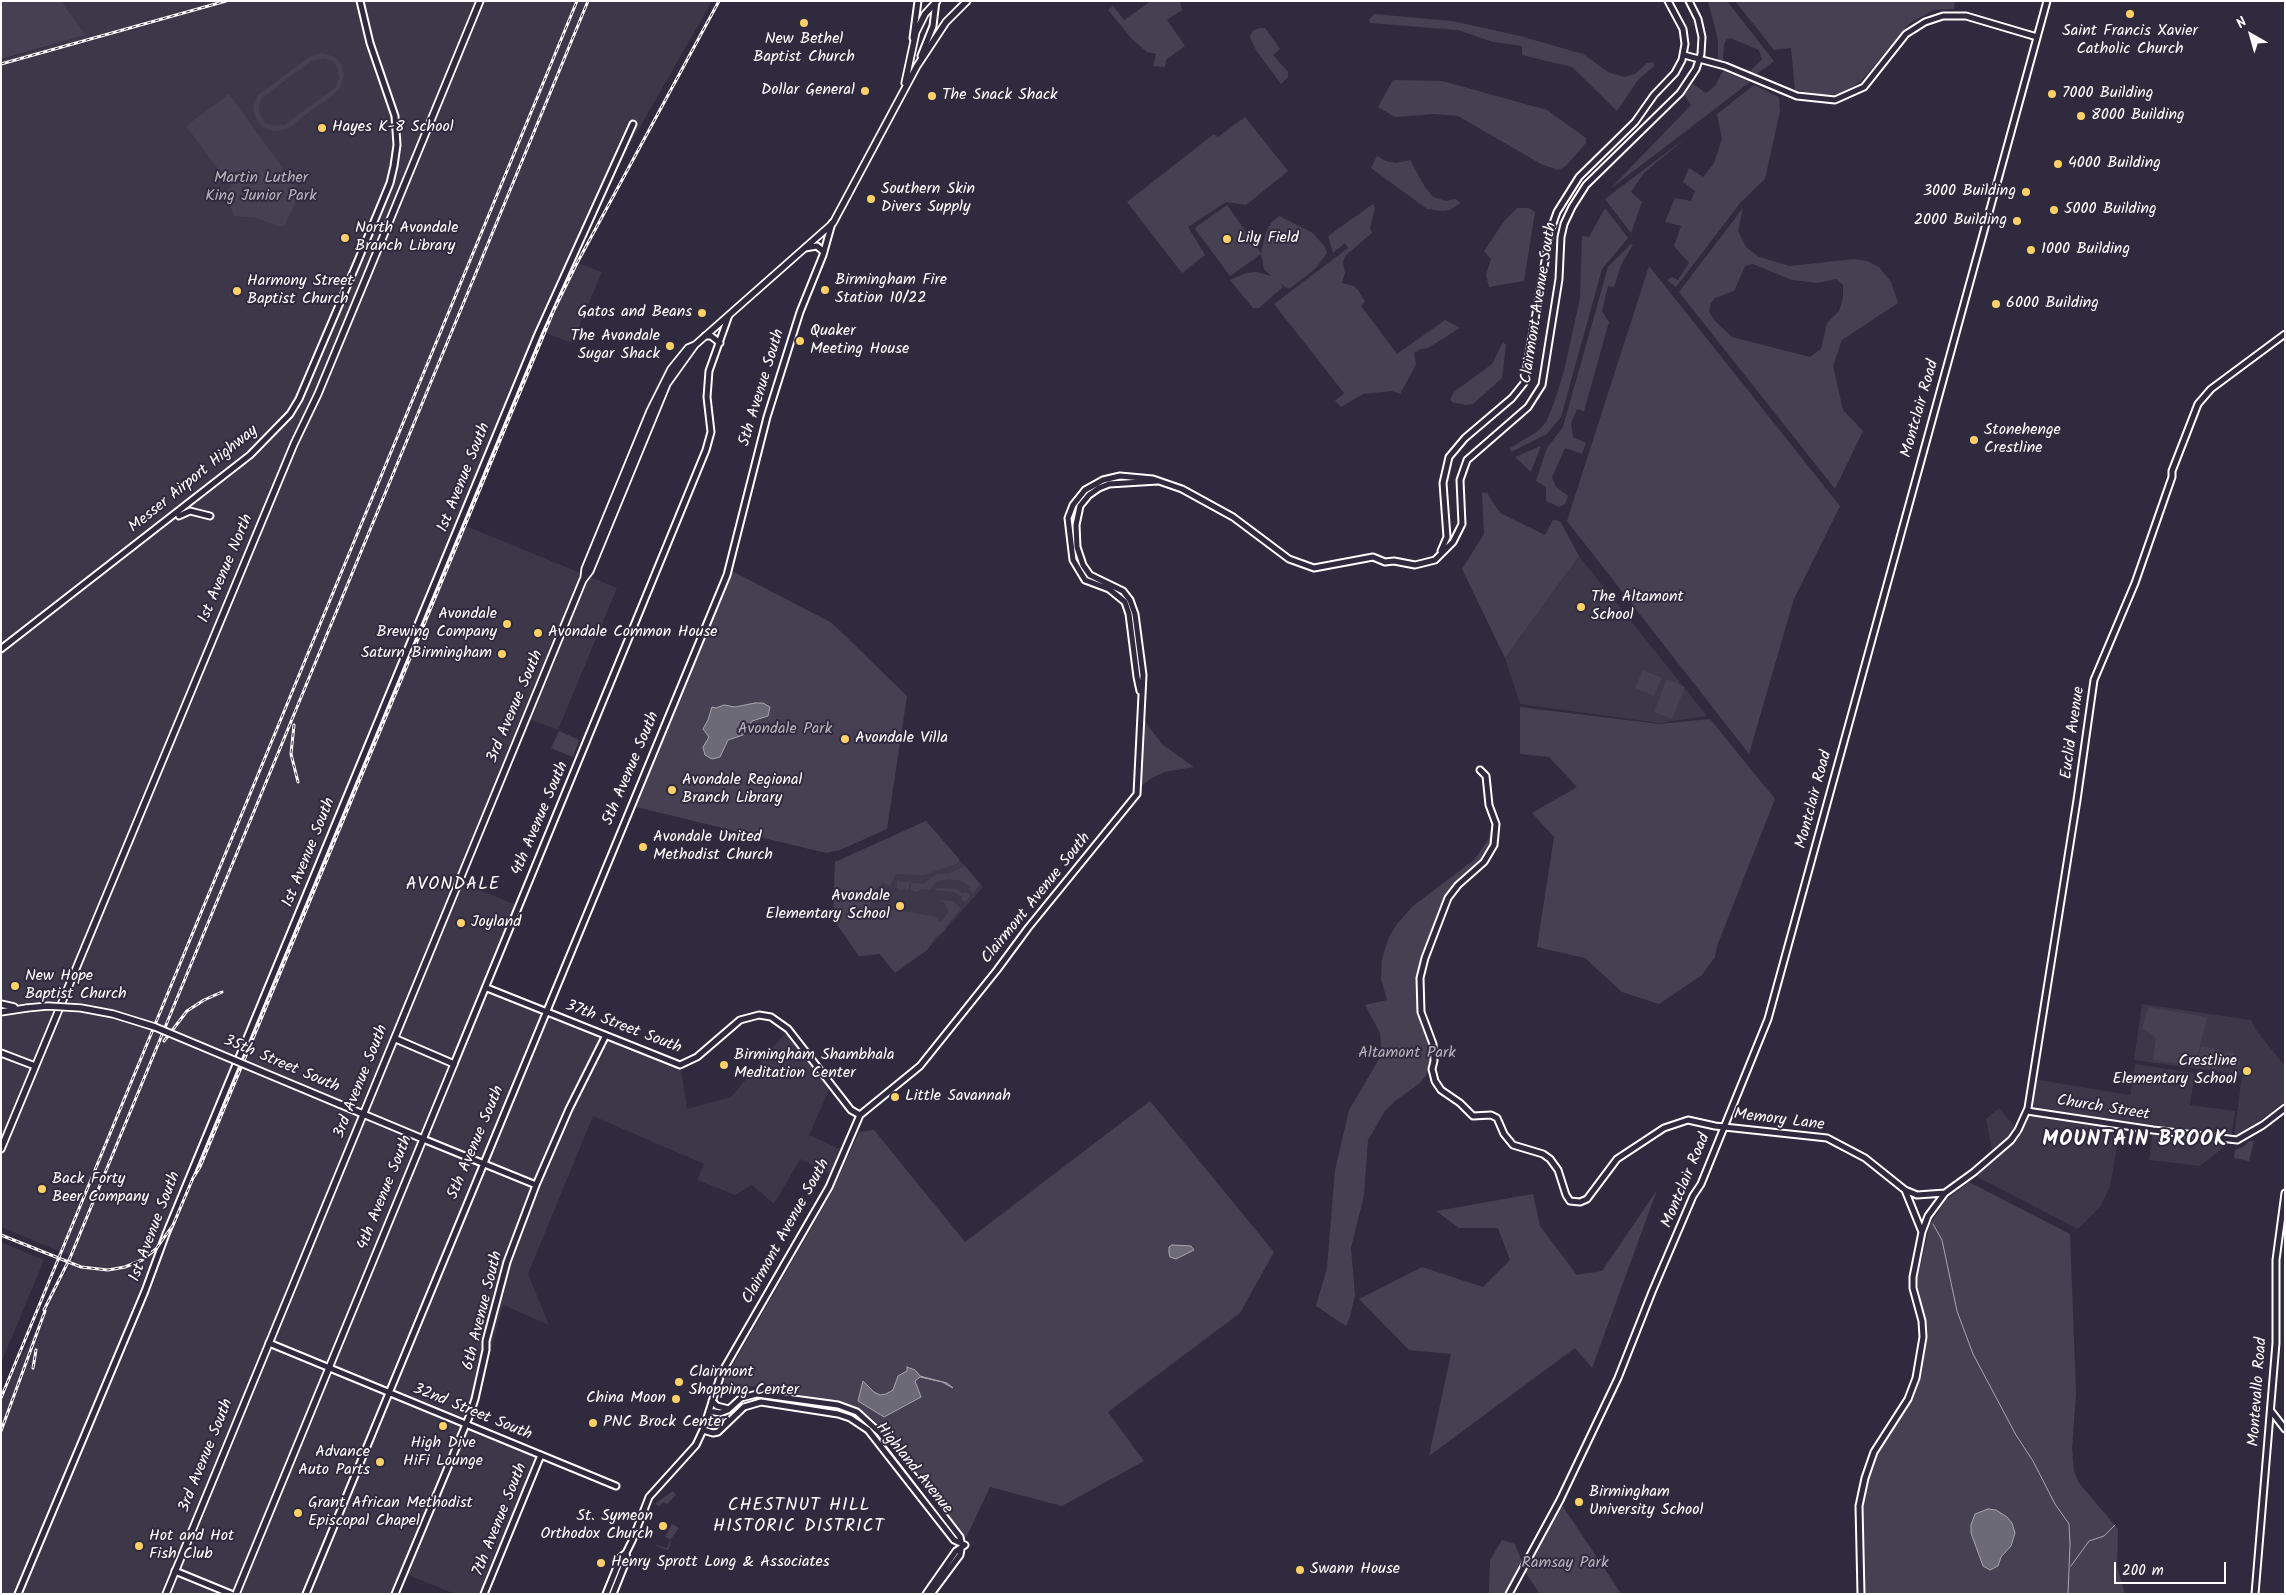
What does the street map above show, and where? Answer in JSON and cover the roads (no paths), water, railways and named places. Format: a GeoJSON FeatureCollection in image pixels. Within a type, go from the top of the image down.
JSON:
{"type":"FeatureCollection","features":[{"type":"Feature","properties":{"kind":"main road","name":"1st Avenue North"},"geometry":{"type":"LineString","coordinates":[[1,1149],[294,444],[318,394],[362,289],[480,1]]}},
{"type":"Feature","properties":{"kind":"main road"},"geometry":{"type":"LineString","coordinates":[[917,66],[942,27],[967,1]]}},
{"type":"Feature","properties":{"kind":"main road"},"geometry":{"type":"LineString","coordinates":[[913,38],[922,19],[936,2]]}},
{"type":"Feature","properties":{"kind":"main road","name":"5th Avenue South"},"geometry":{"type":"LineString","coordinates":[[904,87],[913,38]]}},
{"type":"Feature","properties":{"kind":"main road","name":"5th Avenue South"},"geometry":{"type":"LineString","coordinates":[[833,223],[904,87],[917,66]]}},
{"type":"Feature","properties":{"kind":"main road"},"geometry":{"type":"LineString","coordinates":[[729,314],[833,223]]}},
{"type":"Feature","properties":{"kind":"main road","name":"3rd Avenue South"},"geometry":{"type":"LineString","coordinates":[[166,1594],[363,1114],[396,1039],[584,580],[585,569],[661,386],[675,363],[688,348],[695,345],[729,314]]}},
{"type":"Feature","properties":{"kind":"main road"},"geometry":{"type":"LineString","coordinates":[[1,1004],[25,1008]]}},
{"type":"Feature","properties":{"kind":"main road","name":"35th Street South"},"geometry":{"type":"LineString","coordinates":[[25,1008],[48,1006],[81,1008],[113,1014],[155,1027],[423,1139]]}},
{"type":"Feature","properties":{"kind":"main road"},"geometry":{"type":"LineString","coordinates":[[1,1012],[25,1008]]}},
{"type":"Feature","properties":{"kind":"main road"},"geometry":{"type":"LineString","coordinates":[[396,1039],[454,1064]]}},
{"type":"Feature","properties":{"kind":"main road"},"geometry":{"type":"LineString","coordinates":[[1,1053],[35,1066]]}},
{"type":"Feature","properties":{"kind":"main road","name":"4th Avenue South"},"geometry":{"type":"LineString","coordinates":[[236,1594],[454,1064]]}},
{"type":"Feature","properties":{"kind":"street","name":"Messer Airport Highway"},"geometry":{"type":"LineString","coordinates":[[1,649],[250,455],[290,414],[303,390],[390,183],[397,145],[395,116],[370,43],[360,1]]}},
{"type":"Feature","properties":{"kind":"street","name":"5th Avenue South"},"geometry":{"type":"LineString","coordinates":[[913,38],[918,1]]}},
{"type":"Feature","properties":{"kind":"street"},"geometry":{"type":"LineString","coordinates":[[1668,1],[1683,29],[1685,39],[1684,55],[1725,66],[1797,96],[1836,100],[1864,88],[1906,34],[1925,22],[1943,16],[1966,16],[2038,37]]}},
{"type":"Feature","properties":{"kind":"street","name":"Clairmont Avenue South"},"geometry":{"type":"LineString","coordinates":[[612,1594],[627,1559],[626,1553],[649,1497],[696,1445],[722,1374],[829,1188],[860,1115],[920,1066],[1028,928],[1137,794],[1142,697],[1136,677],[1129,614],[1125,602],[1110,589],[1086,580],[1081,576],[1073,560],[1068,518],[1073,505],[1085,490],[1097,482],[1128,476],[1158,481],[1182,489],[1233,517],[1288,559],[1303,566],[1314,568],[1373,557],[1385,562],[1415,565],[1435,560],[1453,542],[1462,524],[1460,480],[1468,460],[1528,407],[1542,385],[1559,279],[1561,237],[1564,224],[1572,207],[1586,185],[1684,89],[1694,74],[1700,59],[1701,31],[1696,14],[1689,1]]}},
{"type":"Feature","properties":{"kind":"street","name":"Montclair Road"},"geometry":{"type":"LineString","coordinates":[[1508,1594],[1560,1500],[1618,1378],[1652,1292],[1724,1127],[1764,1028],[1777,990],[1898,537],[2038,37],[2046,1]]}},
{"type":"Feature","properties":{"kind":"street","name":"5th Avenue South"},"geometry":{"type":"LineString","coordinates":[[917,66],[933,26],[936,2]]}},
{"type":"Feature","properties":{"kind":"street","name":"Clairmont Avenue South"},"geometry":{"type":"LineString","coordinates":[[1435,560],[1448,537],[1443,483],[1449,457],[1465,438],[1512,398],[1524,383],[1550,232],[1557,212],[1578,177],[1635,122],[1654,96],[1675,73],[1684,55]]}},
{"type":"Feature","properties":{"kind":"street","name":"1st Avenue South"},"geometry":{"type":"LineString","coordinates":[[18,1594],[123,1338],[145,1291],[166,1234],[538,334],[633,124]]}},
{"type":"Feature","properties":{"kind":"street","name":"5th Avenue South"},"geometry":{"type":"LineString","coordinates":[[306,1594],[727,575],[770,407],[803,304],[824,252],[833,223]]}},
{"type":"Feature","properties":{"kind":"street"},"geometry":{"type":"LineString","coordinates":[[804,248],[817,246],[824,252]]}},
{"type":"Feature","properties":{"kind":"street","name":"4th Avenue South"},"geometry":{"type":"LineString","coordinates":[[454,1064],[487,988],[706,450],[711,432],[707,397],[709,371],[729,314]]}},
{"type":"Feature","properties":{"kind":"street","name":"Euclid Avenue"},"geometry":{"type":"LineString","coordinates":[[1945,1193],[1974,1172],[2011,1140],[2027,1110],[2058,924],[2094,680],[2135,583],[2172,477],[2172,471],[2198,404],[2211,389],[2285,334]]}},
{"type":"Feature","properties":{"kind":"street"},"geometry":{"type":"LineString","coordinates":[[704,336],[711,336],[720,343]]}},
{"type":"Feature","properties":{"kind":"street"},"geometry":{"type":"LineString","coordinates":[[163,524],[170,522],[184,512],[210,516]]}},
{"type":"Feature","properties":{"kind":"street","name":"Memory Lane"},"geometry":{"type":"LineString","coordinates":[[1480,770],[1486,776],[1489,805],[1496,824],[1494,845],[1484,862],[1458,885],[1448,898],[1425,958],[1420,978],[1419,997],[1421,1012],[1433,1044],[1434,1061],[1432,1069],[1437,1086],[1460,1103],[1473,1116],[1494,1116],[1513,1144],[1543,1154],[1550,1159],[1558,1170],[1566,1195],[1570,1201],[1580,1202],[1587,1199],[1617,1159],[1664,1128],[1688,1120],[1724,1127],[1827,1138],[1865,1158],[1905,1190]]}},
{"type":"Feature","properties":{"kind":"street","name":"37th Street South"},"geometry":{"type":"LineString","coordinates":[[487,988],[605,1037],[680,1065],[697,1057],[740,1020],[759,1015],[780,1022],[802,1046],[851,1110],[860,1115]]}},
{"type":"Feature","properties":{"kind":"street","name":"6th Avenue South"},"geometry":{"type":"LineString","coordinates":[[395,1594],[475,1399],[486,1350],[486,1341],[507,1262],[536,1185],[569,1109],[605,1037]]}},
{"type":"Feature","properties":{"kind":"street","name":"Church Street"},"geometry":{"type":"LineString","coordinates":[[2027,1110],[2153,1130],[2236,1140],[2258,1128],[2285,1108]]}},
{"type":"Feature","properties":{"kind":"street","name":"35th Street South"},"geometry":{"type":"LineString","coordinates":[[423,1139],[536,1185]]}},
{"type":"Feature","properties":{"kind":"street"},"geometry":{"type":"LineString","coordinates":[[1905,1190],[1917,1195],[1945,1193]]}},
{"type":"Feature","properties":{"kind":"street"},"geometry":{"type":"LineString","coordinates":[[1905,1190],[1922,1232]]}},
{"type":"Feature","properties":{"kind":"street"},"geometry":{"type":"LineString","coordinates":[[1861,1594],[1859,1506],[1865,1478],[1881,1440],[1908,1398],[1919,1366],[1923,1337],[1922,1321],[1912,1277],[1922,1232],[1928,1216],[1945,1193]]}},
{"type":"Feature","properties":{"kind":"street","name":"Montevallo Road"},"geometry":{"type":"LineString","coordinates":[[2255,1594],[2276,1343],[2276,1260],[2285,1193]]}},
{"type":"Feature","properties":{"kind":"street","name":"32nd Street South"},"geometry":{"type":"LineString","coordinates":[[269,1343],[616,1486]]}},
{"type":"Feature","properties":{"kind":"street","name":"Highland Avenue"},"geometry":{"type":"LineString","coordinates":[[728,1410],[741,1398],[757,1394],[838,1405],[857,1412],[880,1433],[960,1537],[961,1542]]}},
{"type":"Feature","properties":{"kind":"street"},"geometry":{"type":"LineString","coordinates":[[712,1401],[716,1406],[728,1410]]}},
{"type":"Feature","properties":{"kind":"street","name":"Highland Avenue"},"geometry":{"type":"LineString","coordinates":[[703,1430],[713,1433],[718,1432],[744,1407],[761,1402],[838,1414],[850,1418],[868,1430],[954,1540],[961,1542]]}},
{"type":"Feature","properties":{"kind":"street"},"geometry":{"type":"LineString","coordinates":[[709,1411],[720,1412],[728,1410]]}},
{"type":"Feature","properties":{"kind":"street"},"geometry":{"type":"LineString","coordinates":[[2271,1410],[2285,1429]]}},
{"type":"Feature","properties":{"kind":"street","name":"7th Avenue South"},"geometry":{"type":"LineString","coordinates":[[484,1594],[541,1455]]}},
{"type":"Feature","properties":{"kind":"street"},"geometry":{"type":"LineString","coordinates":[[931,1594],[960,1555],[965,1545],[961,1542]]}},
{"type":"Feature","properties":{"kind":"street"},"geometry":{"type":"LineString","coordinates":[[926,1594],[929,1586],[956,1551],[961,1550]]}},
{"type":"Feature","properties":{"kind":"street","name":"Clairmont Avenue South"},"geometry":{"type":"LineString","coordinates":[[606,1594],[620,1557],[626,1553]]}},
{"type":"Feature","properties":{"kind":"street"},"geometry":{"type":"LineString","coordinates":[[175,1571],[231,1594]]}},
{"type":"Feature","properties":{"kind":"waterway"},"geometry":{"type":"LineString","coordinates":[[1933,1224],[1942,1240],[1957,1311],[1973,1354],[2016,1435],[2033,1461],[2055,1504],[2069,1524],[2068,1594]]}},
{"type":"Feature","properties":{"kind":"waterway"},"geometry":{"type":"LineString","coordinates":[[2071,1566],[2089,1541],[2104,1536],[2115,1525]]}},
{"type":"Feature","properties":{"kind":"railway"},"geometry":{"type":"LineString","coordinates":[[1,64],[226,1]]}},
{"type":"Feature","properties":{"kind":"railway"},"geometry":{"type":"LineString","coordinates":[[1,1398],[577,1]]}},
{"type":"Feature","properties":{"kind":"railway"},"geometry":{"type":"LineString","coordinates":[[44,1310],[70,1258],[588,1]]}},
{"type":"Feature","properties":{"kind":"railway"},"geometry":{"type":"LineString","coordinates":[[1,1235],[81,1267],[108,1270],[125,1267],[142,1260],[156,1249],[173,1225],[193,1178],[200,1167],[554,310],[576,265],[719,1]]}},
{"type":"Feature","properties":{"kind":"railway"},"geometry":{"type":"LineString","coordinates":[[294,725],[291,754],[298,782]]}},
{"type":"Feature","properties":{"kind":"railway"},"geometry":{"type":"LineString","coordinates":[[164,1041],[187,1011],[204,1000],[222,992]]}},
{"type":"Feature","properties":{"kind":"railway"},"geometry":{"type":"LineString","coordinates":[[1,1431],[45,1311]]}},
{"type":"Feature","properties":{"kind":"railway"},"geometry":{"type":"LineString","coordinates":[[33,1368],[36,1350]]}},
{"type":"Feature","properties":{"kind":"place","name":"Saint Francis Xavier Catholic Church"},"geometry":{"type":"Point","coordinates":[2130,14]}},
{"type":"Feature","properties":{"kind":"place","name":"New Bethel Baptist Church"},"geometry":{"type":"Point","coordinates":[804,23]}},
{"type":"Feature","properties":{"kind":"place","name":"Dollar General"},"geometry":{"type":"Point","coordinates":[865,91]}},
{"type":"Feature","properties":{"kind":"place","name":"7000 Building"},"geometry":{"type":"Point","coordinates":[2052,94]}},
{"type":"Feature","properties":{"kind":"place","name":"The Snack Shack"},"geometry":{"type":"Point","coordinates":[932,96]}},
{"type":"Feature","properties":{"kind":"place","name":"8000 Building"},"geometry":{"type":"Point","coordinates":[2081,116]}},
{"type":"Feature","properties":{"kind":"place","name":"Hayes K-8 School"},"geometry":{"type":"Point","coordinates":[322,128]}},
{"type":"Feature","properties":{"kind":"place","name":"4000 Building"},"geometry":{"type":"Point","coordinates":[2058,164]}},
{"type":"Feature","properties":{"kind":"place","name":"3000 Building"},"geometry":{"type":"Point","coordinates":[2026,192]}},
{"type":"Feature","properties":{"kind":"place","name":"Southern Skin Divers Supply"},"geometry":{"type":"Point","coordinates":[871,199]}},
{"type":"Feature","properties":{"kind":"place","name":"5000 Building"},"geometry":{"type":"Point","coordinates":[2054,210]}},
{"type":"Feature","properties":{"kind":"place","name":"2000 Building"},"geometry":{"type":"Point","coordinates":[2017,221]}},
{"type":"Feature","properties":{"kind":"place","name":"North Avondale Branch Library"},"geometry":{"type":"Point","coordinates":[345,238]}},
{"type":"Feature","properties":{"kind":"place","name":"Lily Field"},"geometry":{"type":"Point","coordinates":[1227,239]}},
{"type":"Feature","properties":{"kind":"place","name":"1000 Building"},"geometry":{"type":"Point","coordinates":[2031,250]}},
{"type":"Feature","properties":{"kind":"place","name":"Birmingham Fire Station 10/22"},"geometry":{"type":"Point","coordinates":[825,290]}},
{"type":"Feature","properties":{"kind":"place","name":"Harmony Street Baptist Church"},"geometry":{"type":"Point","coordinates":[237,291]}},
{"type":"Feature","properties":{"kind":"place","name":"6000 Building"},"geometry":{"type":"Point","coordinates":[1996,304]}},
{"type":"Feature","properties":{"kind":"place","name":"Gatos and Beans"},"geometry":{"type":"Point","coordinates":[702,313]}},
{"type":"Feature","properties":{"kind":"place","name":"Quaker Meeting House"},"geometry":{"type":"Point","coordinates":[800,341]}},
{"type":"Feature","properties":{"kind":"place","name":"The Avondale Sugar Shack"},"geometry":{"type":"Point","coordinates":[670,346]}},
{"type":"Feature","properties":{"kind":"place","name":"Stonehenge Crestline"},"geometry":{"type":"Point","coordinates":[1974,440]}},
{"type":"Feature","properties":{"kind":"place","name":"The Altamont School"},"geometry":{"type":"Point","coordinates":[1581,607]}},
{"type":"Feature","properties":{"kind":"place","name":"Avondale Brewing Company"},"geometry":{"type":"Point","coordinates":[507,624]}},
{"type":"Feature","properties":{"kind":"place","name":"Avondale Common House"},"geometry":{"type":"Point","coordinates":[538,633]}},
{"type":"Feature","properties":{"kind":"place","name":"Saturn Birmingham"},"geometry":{"type":"Point","coordinates":[502,654]}},
{"type":"Feature","properties":{"kind":"place","name":"Avondale Villa"},"geometry":{"type":"Point","coordinates":[845,739]}},
{"type":"Feature","properties":{"kind":"place","name":"Avondale Regional Branch Library"},"geometry":{"type":"Point","coordinates":[672,790]}},
{"type":"Feature","properties":{"kind":"place","name":"Avondale United Methodist Church"},"geometry":{"type":"Point","coordinates":[643,847]}},
{"type":"Feature","properties":{"kind":"place","name":"Avondale Elementary School"},"geometry":{"type":"Point","coordinates":[900,906]}},
{"type":"Feature","properties":{"kind":"place","name":"Joyland"},"geometry":{"type":"Point","coordinates":[461,923]}},
{"type":"Feature","properties":{"kind":"place","name":"New Hope Baptist Church"},"geometry":{"type":"Point","coordinates":[15,986]}},
{"type":"Feature","properties":{"kind":"place","name":"Birmingham Shambhala Meditation Center"},"geometry":{"type":"Point","coordinates":[724,1065]}},
{"type":"Feature","properties":{"kind":"place","name":"Crestline Elementary School"},"geometry":{"type":"Point","coordinates":[2247,1071]}},
{"type":"Feature","properties":{"kind":"place","name":"Little Savannah"},"geometry":{"type":"Point","coordinates":[895,1097]}},
{"type":"Feature","properties":{"kind":"place","name":"Back Forty Beer Company"},"geometry":{"type":"Point","coordinates":[42,1189]}},
{"type":"Feature","properties":{"kind":"place","name":"Clairmont Shopping Center"},"geometry":{"type":"Point","coordinates":[679,1382]}},
{"type":"Feature","properties":{"kind":"place","name":"China Moon"},"geometry":{"type":"Point","coordinates":[676,1399]}},
{"type":"Feature","properties":{"kind":"place","name":"PNC Brock Center"},"geometry":{"type":"Point","coordinates":[593,1423]}},
{"type":"Feature","properties":{"kind":"place","name":"High Dive HiFi Lounge"},"geometry":{"type":"Point","coordinates":[443,1426]}},
{"type":"Feature","properties":{"kind":"place","name":"Advance Auto Parts"},"geometry":{"type":"Point","coordinates":[380,1462]}},
{"type":"Feature","properties":{"kind":"place","name":"Birmingham University School"},"geometry":{"type":"Point","coordinates":[1579,1502]}},
{"type":"Feature","properties":{"kind":"place","name":"Grant African Methodist Episcopal Chapel"},"geometry":{"type":"Point","coordinates":[298,1513]}},
{"type":"Feature","properties":{"kind":"place","name":"St. Symeon Orthodox Church"},"geometry":{"type":"Point","coordinates":[663,1526]}},
{"type":"Feature","properties":{"kind":"place","name":"Hot and Hot Fish Club"},"geometry":{"type":"Point","coordinates":[139,1546]}},
{"type":"Feature","properties":{"kind":"place","name":"Henry Sprott Long & Associates"},"geometry":{"type":"Point","coordinates":[601,1563]}},
{"type":"Feature","properties":{"kind":"place","name":"Swann House"},"geometry":{"type":"Point","coordinates":[1300,1570]}},
{"type":"Feature","properties":{"kind":"district","name":"AVONDALE"},"geometry":{"type":"Point","coordinates":[453,886]}},
{"type":"Feature","properties":{"kind":"district","name":"MOUNTAIN BROOK"},"geometry":{"type":"Point","coordinates":[2135,1141]}},
{"type":"Feature","properties":{"kind":"district","name":"CHESTNUT HILL HISTORIC DISTRICT"},"geometry":{"type":"Point","coordinates":[799,1517]}},
{"type":"Feature","properties":{"kind":"park label","name":"Martin Luther King Junior Park"},"geometry":{"type":"Point","coordinates":[261,188]}},
{"type":"Feature","properties":{"kind":"park label","name":"Avondale Park"},"geometry":{"type":"Point","coordinates":[785,730]}},
{"type":"Feature","properties":{"kind":"park label","name":"Altamont Park"},"geometry":{"type":"Point","coordinates":[1407,1054]}},
{"type":"Feature","properties":{"kind":"park label","name":"Ramsay Park"},"geometry":{"type":"Point","coordinates":[1565,1564]}}]}
